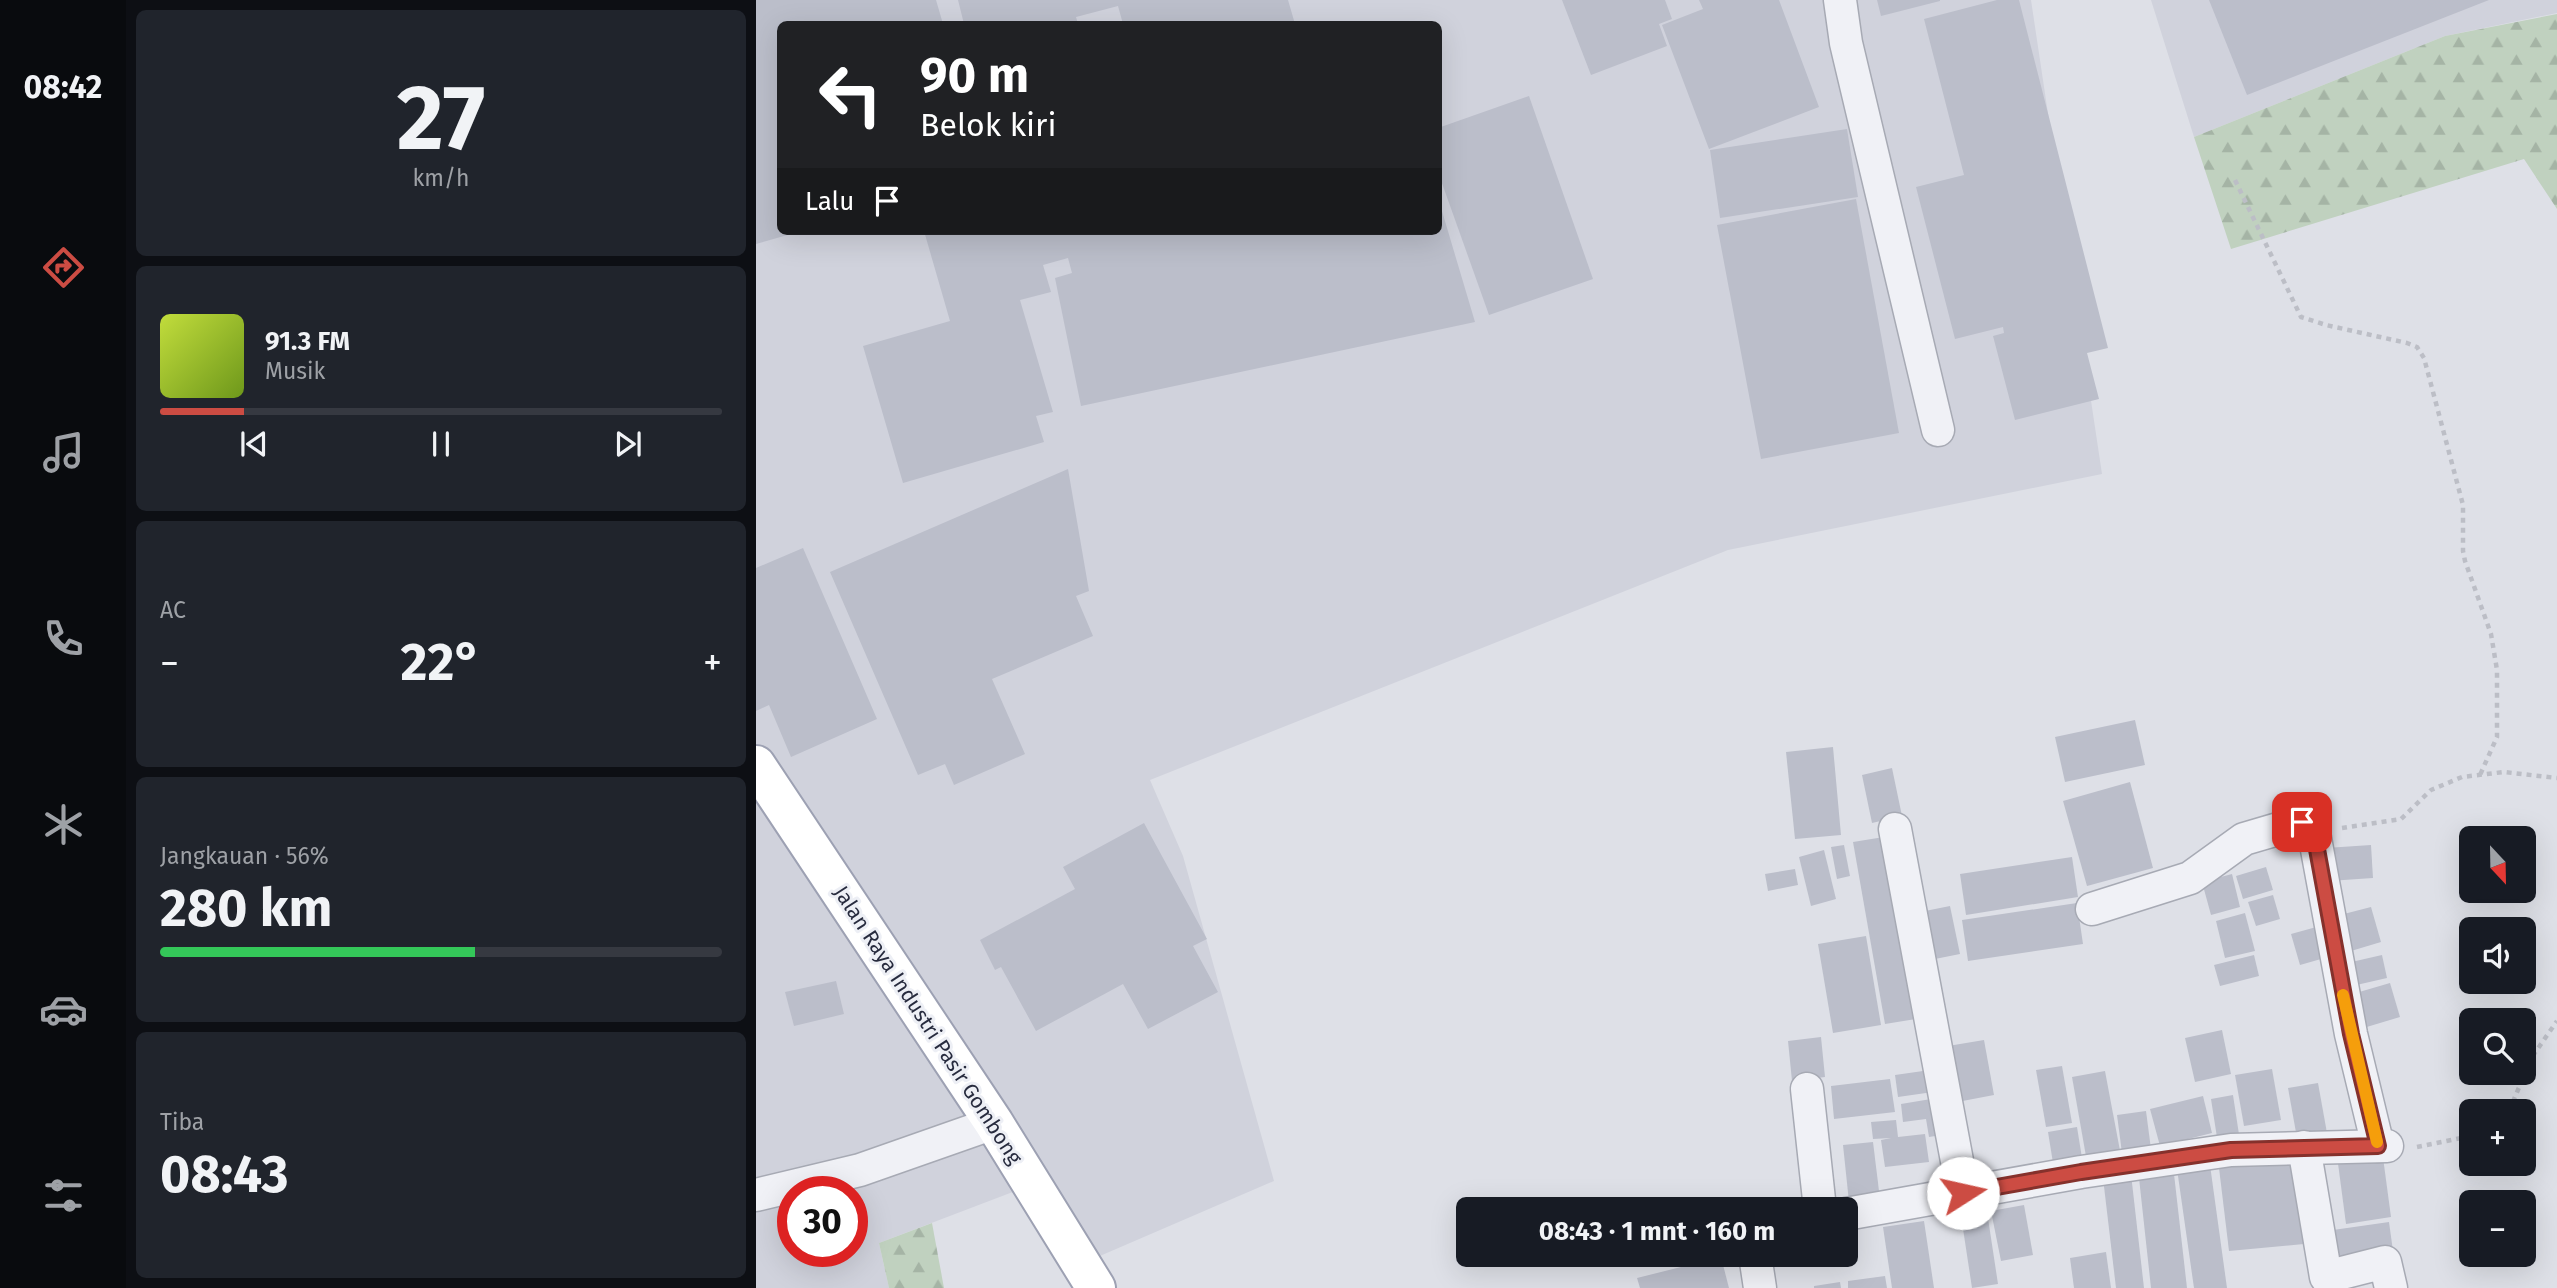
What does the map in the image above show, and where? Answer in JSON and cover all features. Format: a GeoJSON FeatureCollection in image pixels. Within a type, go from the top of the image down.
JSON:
{"type":"FeatureCollection","features":[{"type":"Feature","properties":{"kind":"main road","name":"Jalan Raya Industri Pasir Gombong"},"geometry":{"type":"LineString","coordinates":[[756,765],[994,1123],[1096,1288]]}},
{"type":"Feature","properties":{"kind":"street"},"geometry":{"type":"LineString","coordinates":[[1817,0],[1846,43]]}},
{"type":"Feature","properties":{"kind":"street"},"geometry":{"type":"LineString","coordinates":[[1840,0],[1846,43],[1938,430]]}},
{"type":"Feature","properties":{"kind":"street"},"geometry":{"type":"LineString","coordinates":[[1858,1212],[2081,1172],[2231,1150],[2382,1146],[2351,1034],[2314,833],[2302,822],[2244,839],[2190,878],[2092,909]]}},
{"type":"Feature","properties":{"kind":"street"},"geometry":{"type":"LineString","coordinates":[[1895,830],[1963,1193]]}},
{"type":"Feature","properties":{"kind":"street"},"geometry":{"type":"LineString","coordinates":[[1807,1089],[1819,1197]]}},
{"type":"Feature","properties":{"kind":"street"},"geometry":{"type":"LineString","coordinates":[[756,1195],[860,1170],[994,1123]]}},
{"type":"Feature","properties":{"kind":"street"},"geometry":{"type":"LineString","coordinates":[[2304,1147],[2328,1282],[2385,1262],[2391,1288]]}},
{"type":"Feature","properties":{"kind":"street"},"geometry":{"type":"LineString","coordinates":[[1757,1267],[1760,1288]]}},
{"type":"Feature","properties":{"kind":"path"},"geometry":{"type":"LineString","coordinates":[[2235,180],[2301,317],[2326,326],[2407,343],[2417,347],[2424,358],[2463,505],[2465,561],[2491,634],[2495,654],[2497,737],[2480,775]]}},
{"type":"Feature","properties":{"kind":"path"},"geometry":{"type":"LineString","coordinates":[[2314,833],[2401,819],[2431,790],[2462,777],[2504,772],[2557,778]]}},
{"type":"Feature","properties":{"kind":"path"},"geometry":{"type":"LineString","coordinates":[[2514,1099],[2532,1057],[2557,1021]]}},
{"type":"Feature","properties":{"kind":"path"},"geometry":{"type":"LineString","coordinates":[[2382,1146],[2424,1147],[2459,1139]]}},
{"type":"Feature","properties":{"kind":"shaded area"},"geometry":{"type":"Polygon","coordinates":[[[756,0],[2031,0],[2102,474],[1728,550],[1150,780],[1183,856],[1274,1181],[1072,1268],[1026,1187],[879,1243],[889,1288],[756,1288],[756,0]]]}},
{"type":"Feature","properties":{"kind":"shaded area"},"geometry":{"type":"Polygon","coordinates":[[[2151,0],[2557,0],[2557,13],[2445,36],[2194,137],[2151,0]]]}},
{"type":"Feature","properties":{"kind":"green space"},"geometry":{"type":"Polygon","coordinates":[[[2557,14],[2557,209],[2524,159],[2231,249],[2194,137],[2445,36],[2557,14]]]}},
{"type":"Feature","properties":{"kind":"green space"},"geometry":{"type":"Polygon","coordinates":[[[932,1223],[944,1288],[889,1288],[879,1243],[932,1223]]]}},
{"type":"Feature","properties":{"kind":"building"},"geometry":{"type":"Polygon","coordinates":[[[756,0],[936,0],[942,21],[777,21],[777,235],[788,235],[756,244],[756,0]]]}},
{"type":"Feature","properties":{"kind":"building"},"geometry":{"type":"Polygon","coordinates":[[[958,0],[1288,0],[1294,21],[1122,21],[1118,6],[1076,17],[1077,21],[963,21],[958,0]]]}},
{"type":"Feature","properties":{"kind":"building"},"geometry":{"type":"Polygon","coordinates":[[[1562,0],[1665,0],[1672,19],[1659,24],[1667,46],[1591,75],[1562,0]]]}},
{"type":"Feature","properties":{"kind":"building"},"geometry":{"type":"Polygon","coordinates":[[[1699,0],[1779,0],[1819,107],[1709,149],[1662,25],[1703,9],[1699,0]]]}},
{"type":"Feature","properties":{"kind":"building"},"geometry":{"type":"Polygon","coordinates":[[[1877,0],[1940,0],[1940,1],[1881,16],[1877,0]]]}},
{"type":"Feature","properties":{"kind":"building"},"geometry":{"type":"Polygon","coordinates":[[[1997,0],[2019,0],[2108,348],[2087,353],[2099,399],[2015,420],[1993,336],[2004,333],[2003,327],[1955,339],[1916,187],[1964,175],[1924,19],[1997,0]]]}},
{"type":"Feature","properties":{"kind":"building"},"geometry":{"type":"Polygon","coordinates":[[[2209,0],[2489,0],[2247,95],[2209,0]]]}},
{"type":"Feature","properties":{"kind":"building"},"geometry":{"type":"Polygon","coordinates":[[[1529,96],[1593,279],[1489,315],[1442,183],[1442,127],[1529,96]]]}},
{"type":"Feature","properties":{"kind":"building"},"geometry":{"type":"Polygon","coordinates":[[[1847,129],[1858,197],[1720,218],[1710,150],[1847,129]]]}},
{"type":"Feature","properties":{"kind":"building"},"geometry":{"type":"Polygon","coordinates":[[[1856,199],[1899,433],[1761,459],[1717,225],[1856,199]]]}},
{"type":"Feature","properties":{"kind":"building"},"geometry":{"type":"Polygon","coordinates":[[[1442,211],[1475,322],[1081,406],[1055,278],[1072,273],[1068,258],[1043,265],[1051,292],[1020,300],[1053,412],[1036,416],[1044,442],[903,483],[863,346],[950,321],[925,235],[1442,235],[1442,211]]]}},
{"type":"Feature","properties":{"kind":"building"},"geometry":{"type":"Polygon","coordinates":[[[1068,469],[1089,591],[1076,596],[1093,636],[992,679],[1025,754],[954,785],[945,764],[918,775],[830,572],[1068,469]]]}},
{"type":"Feature","properties":{"kind":"building"},"geometry":{"type":"Polygon","coordinates":[[[803,548],[877,719],[791,757],[769,705],[756,711],[756,568],[803,548]]]}},
{"type":"Feature","properties":{"kind":"building"},"geometry":{"type":"Polygon","coordinates":[[[2135,720],[2145,765],[2065,782],[2055,737],[2135,720]]]}},
{"type":"Feature","properties":{"kind":"building"},"geometry":{"type":"Polygon","coordinates":[[[1833,747],[1841,835],[1795,839],[1786,752],[1833,747]]]}},
{"type":"Feature","properties":{"kind":"building"},"geometry":{"type":"Polygon","coordinates":[[[1892,768],[1902,816],[1872,823],[1862,775],[1892,768]]]}},
{"type":"Feature","properties":{"kind":"building"},"geometry":{"type":"Polygon","coordinates":[[[2130,782],[2153,868],[2087,886],[2063,801],[2130,782]]]}},
{"type":"Feature","properties":{"kind":"building"},"geometry":{"type":"Polygon","coordinates":[[[1144,823],[1207,939],[1193,946],[1218,992],[1148,1029],[1123,984],[1036,1031],[1001,967],[995,970],[980,940],[1075,889],[1063,867],[1144,823]]]}},
{"type":"Feature","properties":{"kind":"building"},"geometry":{"type":"Polygon","coordinates":[[[1890,836],[1922,1018],[1885,1024],[1853,842],[1890,836]]]}},
{"type":"Feature","properties":{"kind":"building"},"geometry":{"type":"Polygon","coordinates":[[[1844,845],[1850,876],[1837,879],[1831,847],[1844,845]]]}},
{"type":"Feature","properties":{"kind":"building"},"geometry":{"type":"Polygon","coordinates":[[[2371,845],[2373,878],[2329,881],[2326,848],[2371,845]]]}},
{"type":"Feature","properties":{"kind":"building"},"geometry":{"type":"Polygon","coordinates":[[[1824,850],[1836,899],[1811,906],[1799,857],[1824,850]]]}},
{"type":"Feature","properties":{"kind":"building"},"geometry":{"type":"Polygon","coordinates":[[[2072,857],[2078,897],[1966,915],[1960,874],[2072,857]]]}},
{"type":"Feature","properties":{"kind":"building"},"geometry":{"type":"Polygon","coordinates":[[[2266,867],[2273,890],[2243,899],[2236,876],[2266,867]]]}},
{"type":"Feature","properties":{"kind":"building"},"geometry":{"type":"Polygon","coordinates":[[[1795,869],[1798,885],[1768,891],[1765,874],[1795,869]]]}},
{"type":"Feature","properties":{"kind":"building"},"geometry":{"type":"Polygon","coordinates":[[[2232,874],[2240,907],[2211,915],[2202,882],[2232,874]]]}},
{"type":"Feature","properties":{"kind":"building"},"geometry":{"type":"Polygon","coordinates":[[[2273,895],[2280,919],[2256,926],[2248,902],[2273,895]]]}},
{"type":"Feature","properties":{"kind":"building"},"geometry":{"type":"Polygon","coordinates":[[[2077,903],[2083,944],[1968,961],[1962,920],[2077,903]]]}},
{"type":"Feature","properties":{"kind":"building"},"geometry":{"type":"Polygon","coordinates":[[[1950,906],[1960,954],[1925,961],[1915,913],[1950,906]]]}},
{"type":"Feature","properties":{"kind":"building"},"geometry":{"type":"Polygon","coordinates":[[[2371,907],[2381,942],[2351,951],[2340,915],[2371,907]]]}},
{"type":"Feature","properties":{"kind":"building"},"geometry":{"type":"Polygon","coordinates":[[[2245,913],[2255,951],[2225,958],[2216,921],[2245,913]]]}},
{"type":"Feature","properties":{"kind":"building"},"geometry":{"type":"Polygon","coordinates":[[[2320,926],[2328,957],[2300,965],[2291,934],[2320,926]]]}},
{"type":"Feature","properties":{"kind":"building"},"geometry":{"type":"Polygon","coordinates":[[[1866,936],[1881,1025],[1833,1033],[1818,944],[1866,936]]]}},
{"type":"Feature","properties":{"kind":"building"},"geometry":{"type":"Polygon","coordinates":[[[2254,955],[2259,976],[2220,986],[2214,965],[2254,955]]]}},
{"type":"Feature","properties":{"kind":"building"},"geometry":{"type":"Polygon","coordinates":[[[2382,955],[2387,978],[2352,986],[2347,963],[2382,955]]]}},
{"type":"Feature","properties":{"kind":"building"},"geometry":{"type":"Polygon","coordinates":[[[836,981],[844,1014],[794,1026],[785,992],[836,981]]]}},
{"type":"Feature","properties":{"kind":"building"},"geometry":{"type":"Polygon","coordinates":[[[2390,983],[2400,1017],[2360,1029],[2349,995],[2390,983]]]}},
{"type":"Feature","properties":{"kind":"building"},"geometry":{"type":"Polygon","coordinates":[[[2222,1030],[2231,1074],[2195,1082],[2185,1038],[2222,1030]]]}},
{"type":"Feature","properties":{"kind":"building"},"geometry":{"type":"Polygon","coordinates":[[[1821,1037],[1825,1077],[1792,1081],[1788,1041],[1821,1037]]]}},
{"type":"Feature","properties":{"kind":"building"},"geometry":{"type":"Polygon","coordinates":[[[1984,1040],[1994,1095],[1952,1103],[1942,1047],[1984,1040]]]}},
{"type":"Feature","properties":{"kind":"building"},"geometry":{"type":"Polygon","coordinates":[[[2062,1066],[2072,1123],[2046,1127],[2036,1070],[2062,1066]]]}},
{"type":"Feature","properties":{"kind":"building"},"geometry":{"type":"Polygon","coordinates":[[[1937,1069],[1940,1091],[1898,1097],[1895,1075],[1937,1069]]]}},
{"type":"Feature","properties":{"kind":"building"},"geometry":{"type":"Polygon","coordinates":[[[2272,1069],[2281,1120],[2244,1126],[2235,1075],[2272,1069]]]}},
{"type":"Feature","properties":{"kind":"building"},"geometry":{"type":"Polygon","coordinates":[[[2105,1071],[2121,1156],[2087,1162],[2072,1077],[2105,1071]]]}},
{"type":"Feature","properties":{"kind":"building"},"geometry":{"type":"Polygon","coordinates":[[[1890,1079],[1895,1112],[1834,1119],[1831,1086],[1890,1079]]]}},
{"type":"Feature","properties":{"kind":"building"},"geometry":{"type":"Polygon","coordinates":[[[2318,1083],[2327,1133],[2297,1138],[2288,1088],[2318,1083]]]}},
{"type":"Feature","properties":{"kind":"building"},"geometry":{"type":"Polygon","coordinates":[[[2233,1095],[2240,1141],[2218,1144],[2211,1099],[2233,1095]]]}},
{"type":"Feature","properties":{"kind":"building"},"geometry":{"type":"Polygon","coordinates":[[[2203,1096],[2212,1133],[2160,1146],[2150,1109],[2203,1096]]]}},
{"type":"Feature","properties":{"kind":"building"},"geometry":{"type":"Polygon","coordinates":[[[1943,1097],[1948,1134],[1929,1137],[1926,1119],[1903,1122],[1901,1104],[1943,1097]]]}},
{"type":"Feature","properties":{"kind":"building"},"geometry":{"type":"Polygon","coordinates":[[[2146,1111],[2151,1149],[2122,1153],[2117,1115],[2146,1111]]]}},
{"type":"Feature","properties":{"kind":"building"},"geometry":{"type":"Polygon","coordinates":[[[1896,1120],[1898,1137],[1925,1134],[1929,1162],[1885,1167],[1881,1140],[1891,1138],[1873,1139],[1871,1122],[1896,1120]]]}},
{"type":"Feature","properties":{"kind":"building"},"geometry":{"type":"Polygon","coordinates":[[[2077,1127],[2082,1158],[2053,1163],[2048,1132],[2077,1127]]]}},
{"type":"Feature","properties":{"kind":"building"},"geometry":{"type":"Polygon","coordinates":[[[1873,1142],[1880,1199],[1858,1201],[1858,1197],[1848,1197],[1843,1145],[1873,1142]]]}},
{"type":"Feature","properties":{"kind":"building"},"geometry":{"type":"Polygon","coordinates":[[[2382,1150],[2391,1217],[2346,1224],[2337,1156],[2382,1150]]]}},
{"type":"Feature","properties":{"kind":"building"},"geometry":{"type":"Polygon","coordinates":[[[2294,1158],[2304,1244],[2229,1251],[2219,1168],[2294,1158]]]}},
{"type":"Feature","properties":{"kind":"building"},"geometry":{"type":"Polygon","coordinates":[[[2210,1165],[2227,1288],[2194,1288],[2177,1169],[2210,1165]]]}},
{"type":"Feature","properties":{"kind":"building"},"geometry":{"type":"Polygon","coordinates":[[[2131,1174],[2144,1288],[2116,1288],[2103,1178],[2131,1174]]]}},
{"type":"Feature","properties":{"kind":"building"},"geometry":{"type":"Polygon","coordinates":[[[2174,1174],[2187,1288],[2151,1288],[2139,1178],[2174,1174]]]}},
{"type":"Feature","properties":{"kind":"building"},"geometry":{"type":"Polygon","coordinates":[[[1986,1205],[1998,1284],[1972,1288],[1960,1209],[1986,1205]]]}},
{"type":"Feature","properties":{"kind":"building"},"geometry":{"type":"Polygon","coordinates":[[[2024,1205],[2033,1255],[2001,1261],[1991,1211],[2024,1205]]]}},
{"type":"Feature","properties":{"kind":"building"},"geometry":{"type":"Polygon","coordinates":[[[1924,1221],[1934,1288],[1892,1288],[1883,1227],[1924,1221]]]}},
{"type":"Feature","properties":{"kind":"building"},"geometry":{"type":"Polygon","coordinates":[[[2389,1222],[2393,1251],[2336,1259],[2333,1230],[2389,1222]]]}},
{"type":"Feature","properties":{"kind":"building"},"geometry":{"type":"Polygon","coordinates":[[[2106,1252],[2111,1288],[2074,1288],[2070,1258],[2106,1252]]]}},
{"type":"Feature","properties":{"kind":"building"},"geometry":{"type":"Polygon","coordinates":[[[1681,1267],[1724,1267],[1729,1288],[1640,1288],[1637,1278],[1681,1267]]]}},
{"type":"Feature","properties":{"kind":"building"},"geometry":{"type":"Polygon","coordinates":[[[1885,1276],[1887,1288],[1848,1288],[1848,1281],[1885,1276]]]}},
{"type":"Feature","properties":{"kind":"building"},"geometry":{"type":"Polygon","coordinates":[[[1840,1282],[1841,1288],[1814,1288],[1814,1286],[1840,1282]]]}},
{"type":"Feature","properties":{"kind":"slow traffic"},"geometry":{"type":"LineString","coordinates":[[2343,995],[2377,1142]]}},
{"type":"Feature","properties":{"kind":"route"},"geometry":{"type":"LineString","coordinates":[[1963,1193],[2231,1150],[2378,1146],[2351,1034],[2314,833],[2302,822]]}}]}
